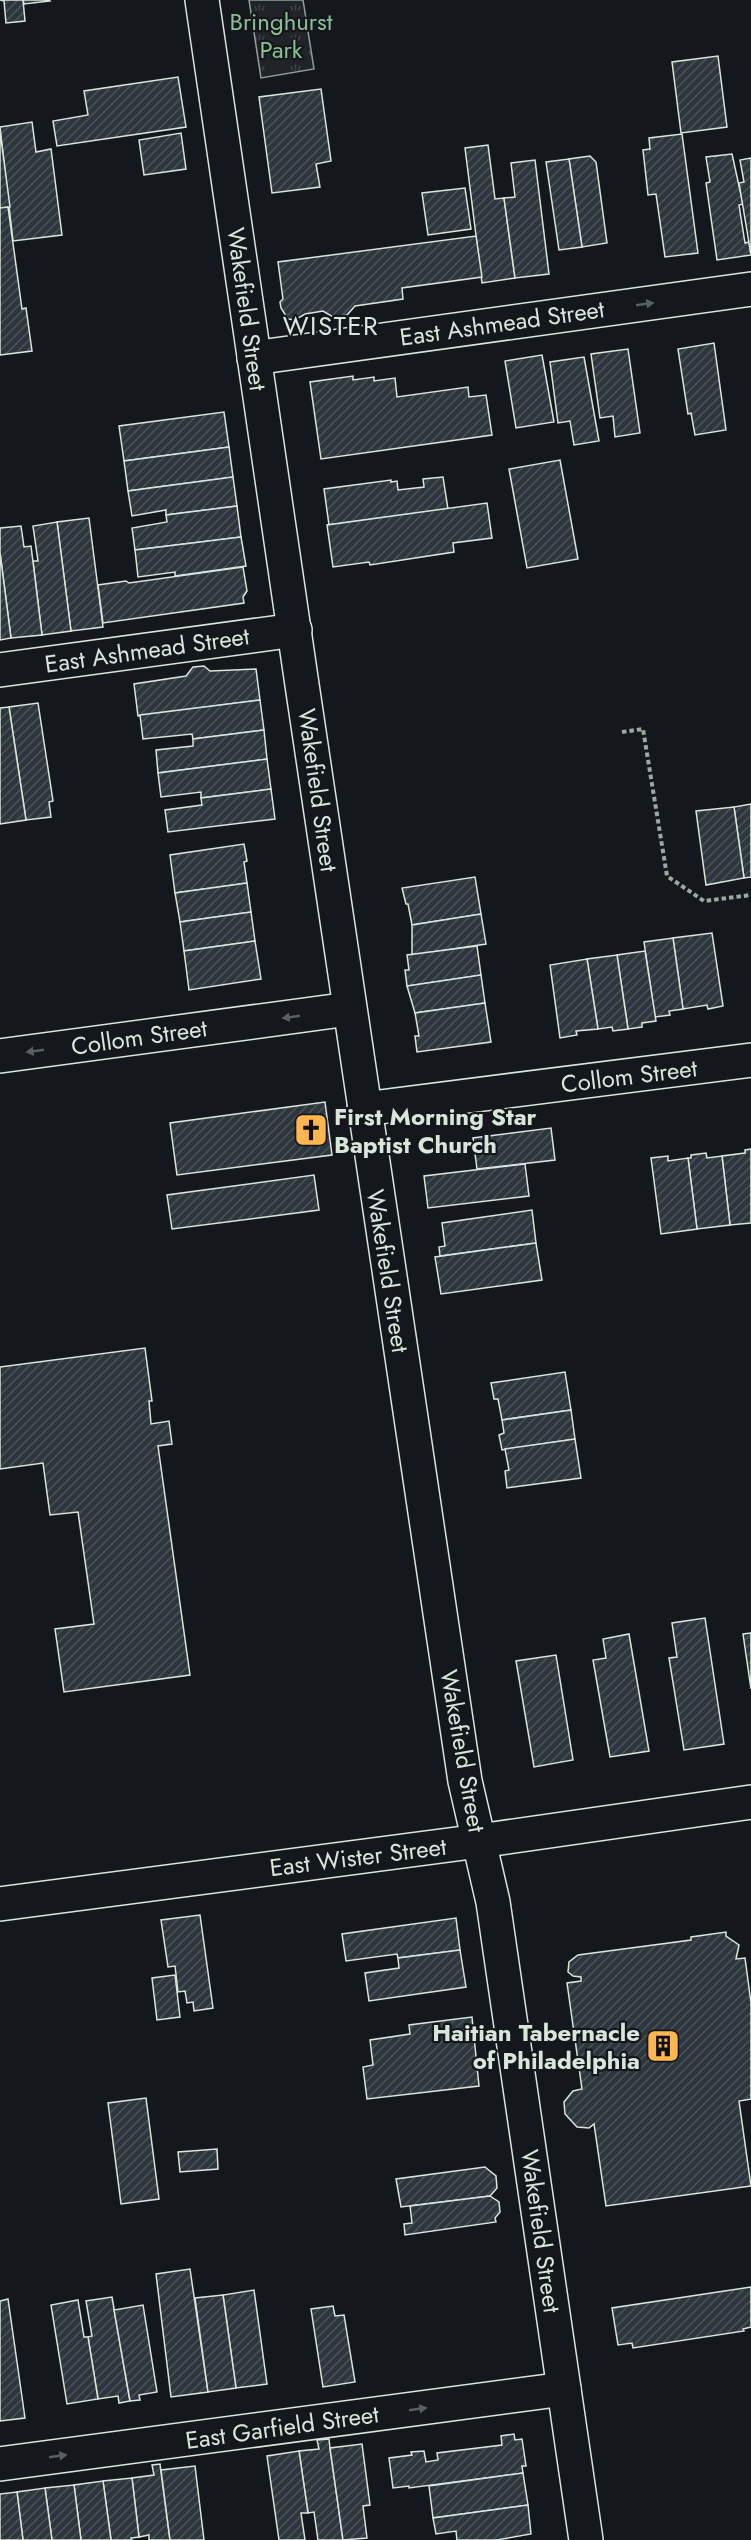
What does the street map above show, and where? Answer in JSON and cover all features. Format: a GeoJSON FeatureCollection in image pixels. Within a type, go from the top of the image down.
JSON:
{"type":"FeatureCollection","features":[{"type":"Feature","properties":{"kind":"street","name":"Wakefield Street"},"geometry":{"type":"LineString","coordinates":[[202,0],[349,1009],[465,1780],[495,1914],[586,2540]]}},
{"type":"Feature","properties":{"kind":"street","name":"East Ashmead Street"},"geometry":{"type":"LineString","coordinates":[[254,358],[751,289]]}},
{"type":"Feature","properties":{"kind":"street","name":"East Ashmead Street"},"geometry":{"type":"LineString","coordinates":[[0,670],[295,630]]}},
{"type":"Feature","properties":{"kind":"street","name":"Collom Street"},"geometry":{"type":"LineString","coordinates":[[0,1056],[349,1009]]}},
{"type":"Feature","properties":{"kind":"street","name":"Collom Street"},"geometry":{"type":"LineString","coordinates":[[364,1109],[751,1060]]}},
{"type":"Feature","properties":{"kind":"street","name":"East Wister Street"},"geometry":{"type":"LineString","coordinates":[[0,1904],[479,1841],[751,1802]]}},
{"type":"Feature","properties":{"kind":"street","name":"East Garfield Street"},"geometry":{"type":"LineString","coordinates":[[0,2464],[564,2389]]}},
{"type":"Feature","properties":{"kind":"path"},"geometry":{"type":"LineString","coordinates":[[622,732],[643,729],[667,876],[704,901],[751,895]]}},
{"type":"Feature","properties":{"kind":"green space","name":"Bringhurst Park"},"geometry":{"type":"Polygon","coordinates":[[[249,0],[303,0],[314,69],[261,78],[249,0]]]}},
{"type":"Feature","properties":{"kind":"building"},"geometry":{"type":"Polygon","coordinates":[[[0,0],[23,0],[25,21],[6,23],[4,1],[0,0]]]}},
{"type":"Feature","properties":{"kind":"building"},"geometry":{"type":"Polygon","coordinates":[[[23,0],[49,0],[50,1],[24,4],[23,0]]]}},
{"type":"Feature","properties":{"kind":"building"},"geometry":{"type":"Polygon","coordinates":[[[718,56],[727,127],[681,133],[672,62],[718,56]]]}},
{"type":"Feature","properties":{"kind":"building"},"geometry":{"type":"Polygon","coordinates":[[[178,77],[186,127],[57,146],[53,121],[88,115],[84,91],[178,77]]]}},
{"type":"Feature","properties":{"kind":"building"},"geometry":{"type":"Polygon","coordinates":[[[321,89],[331,161],[316,164],[320,187],[272,193],[259,97],[321,89]]]}},
{"type":"Feature","properties":{"kind":"building"},"geometry":{"type":"Polygon","coordinates":[[[32,122],[36,152],[51,149],[62,235],[13,241],[0,127],[32,122]]]}},
{"type":"Feature","properties":{"kind":"building"},"geometry":{"type":"Polygon","coordinates":[[[0,131],[10,207],[0,208],[0,131]]]}},
{"type":"Feature","properties":{"kind":"building"},"geometry":{"type":"Polygon","coordinates":[[[181,133],[186,169],[144,175],[139,140],[181,133]]]}},
{"type":"Feature","properties":{"kind":"building"},"geometry":{"type":"Polygon","coordinates":[[[682,134],[698,253],[665,257],[656,194],[648,195],[643,150],[650,149],[649,138],[682,134]]]}},
{"type":"Feature","properties":{"kind":"building"},"geometry":{"type":"Polygon","coordinates":[[[488,145],[495,199],[504,198],[515,278],[482,283],[465,148],[488,145]]]}},
{"type":"Feature","properties":{"kind":"building"},"geometry":{"type":"Polygon","coordinates":[[[732,154],[743,204],[739,205],[745,243],[749,242],[751,255],[717,260],[706,183],[710,182],[706,157],[732,154]]]}},
{"type":"Feature","properties":{"kind":"building"},"geometry":{"type":"Polygon","coordinates":[[[590,156],[596,162],[607,243],[582,247],[569,159],[590,156]]]}},
{"type":"Feature","properties":{"kind":"building"},"geometry":{"type":"Polygon","coordinates":[[[751,158],[751,255],[739,183],[744,182],[740,160],[751,158]]]}},
{"type":"Feature","properties":{"kind":"building"},"geometry":{"type":"Polygon","coordinates":[[[569,159],[582,247],[559,250],[546,162],[569,159]]]}},
{"type":"Feature","properties":{"kind":"building"},"geometry":{"type":"Polygon","coordinates":[[[535,160],[549,274],[515,278],[504,198],[515,197],[511,163],[535,160]]]}},
{"type":"Feature","properties":{"kind":"building"},"geometry":{"type":"Polygon","coordinates":[[[465,188],[471,229],[428,235],[422,193],[465,188]]]}},
{"type":"Feature","properties":{"kind":"building"},"geometry":{"type":"Polygon","coordinates":[[[8,207],[22,309],[26,308],[32,351],[0,355],[0,208],[8,207]]]}},
{"type":"Feature","properties":{"kind":"building"},"geometry":{"type":"Polygon","coordinates":[[[476,236],[482,277],[402,288],[403,299],[355,306],[347,315],[333,317],[323,311],[305,314],[295,320],[288,319],[281,308],[280,302],[283,299],[278,262],[476,236]]]}},
{"type":"Feature","properties":{"kind":"building"},"geometry":{"type":"Polygon","coordinates":[[[714,343],[726,430],[695,435],[691,413],[688,414],[678,349],[714,343]]]}},
{"type":"Feature","properties":{"kind":"building"},"geometry":{"type":"Polygon","coordinates":[[[628,349],[640,433],[615,437],[613,416],[600,418],[591,354],[628,349]]]}},
{"type":"Feature","properties":{"kind":"building"},"geometry":{"type":"Polygon","coordinates":[[[542,355],[554,422],[516,428],[505,361],[542,355]]]}},
{"type":"Feature","properties":{"kind":"building"},"geometry":{"type":"Polygon","coordinates":[[[584,357],[599,441],[574,445],[570,421],[558,423],[550,362],[584,357]]]}},
{"type":"Feature","properties":{"kind":"building"},"geometry":{"type":"Polygon","coordinates":[[[353,376],[353,380],[374,377],[374,381],[395,378],[397,397],[468,387],[469,397],[486,395],[492,435],[321,459],[310,382],[353,376]]]}},
{"type":"Feature","properties":{"kind":"building"},"geometry":{"type":"Polygon","coordinates":[[[224,412],[229,447],[124,461],[119,426],[224,412]]]}},
{"type":"Feature","properties":{"kind":"building"},"geometry":{"type":"Polygon","coordinates":[[[229,447],[233,477],[128,491],[124,461],[229,447]]]}},
{"type":"Feature","properties":{"kind":"building"},"geometry":{"type":"Polygon","coordinates":[[[560,460],[578,559],[527,568],[509,469],[560,460]]]}},
{"type":"Feature","properties":{"kind":"building"},"geometry":{"type":"Polygon","coordinates":[[[233,477],[237,506],[166,515],[166,510],[132,516],[128,491],[233,477]]]}},
{"type":"Feature","properties":{"kind":"building"},"geometry":{"type":"Polygon","coordinates":[[[443,477],[448,509],[329,525],[324,489],[391,480],[391,482],[397,481],[398,490],[424,487],[423,479],[443,477]]]}},
{"type":"Feature","properties":{"kind":"building"},"geometry":{"type":"Polygon","coordinates":[[[487,503],[492,538],[453,543],[454,552],[370,565],[369,562],[333,567],[327,525],[487,503]]]}},
{"type":"Feature","properties":{"kind":"building"},"geometry":{"type":"Polygon","coordinates":[[[237,506],[241,537],[135,550],[132,528],[167,522],[166,515],[237,506]]]}},
{"type":"Feature","properties":{"kind":"building"},"geometry":{"type":"Polygon","coordinates":[[[89,518],[103,627],[71,631],[57,522],[89,518]]]}},
{"type":"Feature","properties":{"kind":"building"},"geometry":{"type":"Polygon","coordinates":[[[57,522],[71,631],[42,635],[33,561],[38,561],[33,526],[57,522]]]}},
{"type":"Feature","properties":{"kind":"building"},"geometry":{"type":"Polygon","coordinates":[[[21,526],[24,547],[31,546],[42,635],[11,638],[0,553],[0,528],[21,526]]]}},
{"type":"Feature","properties":{"kind":"building"},"geometry":{"type":"Polygon","coordinates":[[[241,537],[246,566],[175,576],[175,572],[138,577],[135,550],[241,537]]]}},
{"type":"Feature","properties":{"kind":"building"},"geometry":{"type":"Polygon","coordinates":[[[0,553],[11,638],[0,640],[0,553]]]}},
{"type":"Feature","properties":{"kind":"building"},"geometry":{"type":"Polygon","coordinates":[[[243,567],[247,591],[243,597],[244,603],[103,623],[98,585],[126,581],[129,583],[243,567]]]}},
{"type":"Feature","properties":{"kind":"building"},"geometry":{"type":"Polygon","coordinates":[[[204,666],[210,671],[256,669],[260,700],[138,716],[134,684],[186,676],[193,667],[204,666]]]}},
{"type":"Feature","properties":{"kind":"building"},"geometry":{"type":"Polygon","coordinates":[[[260,700],[264,730],[193,739],[192,734],[143,739],[140,715],[260,700]]]}},
{"type":"Feature","properties":{"kind":"building"},"geometry":{"type":"Polygon","coordinates":[[[38,703],[53,801],[49,802],[51,817],[26,820],[9,707],[38,703]]]}},
{"type":"Feature","properties":{"kind":"building"},"geometry":{"type":"Polygon","coordinates":[[[9,707],[26,820],[0,824],[0,708],[9,707]]]}},
{"type":"Feature","properties":{"kind":"building"},"geometry":{"type":"Polygon","coordinates":[[[264,730],[267,759],[158,773],[156,750],[193,746],[193,739],[264,730]]]}},
{"type":"Feature","properties":{"kind":"building"},"geometry":{"type":"Polygon","coordinates":[[[267,759],[271,789],[201,798],[201,792],[161,797],[158,773],[267,759]]]}},
{"type":"Feature","properties":{"kind":"building"},"geometry":{"type":"Polygon","coordinates":[[[271,789],[275,819],[168,832],[165,810],[202,805],[201,798],[271,789]]]}},
{"type":"Feature","properties":{"kind":"building"},"geometry":{"type":"Polygon","coordinates":[[[751,804],[751,877],[744,878],[734,807],[751,804]]]}},
{"type":"Feature","properties":{"kind":"building"},"geometry":{"type":"Polygon","coordinates":[[[734,807],[744,878],[706,885],[696,811],[734,807]]]}},
{"type":"Feature","properties":{"kind":"building"},"geometry":{"type":"Polygon","coordinates":[[[244,844],[247,883],[175,893],[170,855],[244,844]]]}},
{"type":"Feature","properties":{"kind":"building"},"geometry":{"type":"Polygon","coordinates":[[[475,877],[481,914],[412,925],[402,888],[475,877]]]}},
{"type":"Feature","properties":{"kind":"building"},"geometry":{"type":"Polygon","coordinates":[[[247,883],[251,912],[180,922],[175,893],[247,883]]]}},
{"type":"Feature","properties":{"kind":"building"},"geometry":{"type":"Polygon","coordinates":[[[251,912],[255,941],[184,951],[180,922],[251,912]]]}},
{"type":"Feature","properties":{"kind":"building"},"geometry":{"type":"Polygon","coordinates":[[[481,914],[486,944],[412,955],[412,925],[481,914]]]}},
{"type":"Feature","properties":{"kind":"building"},"geometry":{"type":"Polygon","coordinates":[[[712,933],[723,1006],[708,1009],[707,1005],[683,1009],[673,938],[712,933]]]}},
{"type":"Feature","properties":{"kind":"building"},"geometry":{"type":"Polygon","coordinates":[[[673,938],[683,1009],[669,1011],[670,1015],[655,1017],[644,942],[673,938]]]}},
{"type":"Feature","properties":{"kind":"building"},"geometry":{"type":"Polygon","coordinates":[[[255,941],[261,979],[189,990],[184,951],[255,941]]]}},
{"type":"Feature","properties":{"kind":"building"},"geometry":{"type":"Polygon","coordinates":[[[477,946],[481,975],[407,986],[405,970],[409,970],[407,955],[477,946]]]}},
{"type":"Feature","properties":{"kind":"building"},"geometry":{"type":"Polygon","coordinates":[[[645,951],[656,1021],[642,1023],[642,1027],[628,1029],[617,955],[645,951]]]}},
{"type":"Feature","properties":{"kind":"building"},"geometry":{"type":"Polygon","coordinates":[[[617,955],[628,1029],[613,1031],[612,1027],[598,1029],[587,959],[617,955]]]}},
{"type":"Feature","properties":{"kind":"building"},"geometry":{"type":"Polygon","coordinates":[[[587,959],[598,1029],[576,1031],[577,1035],[560,1038],[550,965],[587,959]]]}},
{"type":"Feature","properties":{"kind":"building"},"geometry":{"type":"Polygon","coordinates":[[[481,975],[485,1003],[415,1013],[407,986],[481,975]]]}},
{"type":"Feature","properties":{"kind":"building"},"geometry":{"type":"Polygon","coordinates":[[[485,1003],[491,1042],[417,1052],[415,1036],[419,1036],[415,1013],[485,1003]]]}},
{"type":"Feature","properties":{"kind":"building"},"geometry":{"type":"Polygon","coordinates":[[[325,1102],[332,1155],[177,1175],[170,1123],[325,1102]]]}},
{"type":"Feature","properties":{"kind":"building"},"geometry":{"type":"Polygon","coordinates":[[[551,1128],[555,1160],[477,1169],[473,1138],[551,1128]]]}},
{"type":"Feature","properties":{"kind":"building"},"geometry":{"type":"Polygon","coordinates":[[[751,1149],[751,1223],[730,1225],[722,1156],[745,1153],[745,1150],[751,1149]]]}},
{"type":"Feature","properties":{"kind":"building"},"geometry":{"type":"Polygon","coordinates":[[[706,1153],[707,1158],[722,1156],[730,1225],[697,1229],[688,1158],[691,1158],[691,1155],[706,1153]]]}},
{"type":"Feature","properties":{"kind":"building"},"geometry":{"type":"Polygon","coordinates":[[[668,1156],[668,1161],[688,1158],[697,1229],[661,1234],[651,1158],[668,1156]]]}},
{"type":"Feature","properties":{"kind":"building"},"geometry":{"type":"Polygon","coordinates":[[[525,1164],[529,1196],[428,1208],[424,1176],[525,1164]]]}},
{"type":"Feature","properties":{"kind":"building"},"geometry":{"type":"Polygon","coordinates":[[[314,1175],[319,1210],[172,1229],[167,1195],[314,1175]]]}},
{"type":"Feature","properties":{"kind":"building"},"geometry":{"type":"Polygon","coordinates":[[[532,1210],[536,1243],[440,1256],[439,1247],[445,1246],[442,1223],[532,1210]]]}},
{"type":"Feature","properties":{"kind":"building"},"geometry":{"type":"Polygon","coordinates":[[[536,1243],[542,1280],[441,1294],[435,1257],[536,1243]]]}},
{"type":"Feature","properties":{"kind":"building"},"geometry":{"type":"Polygon","coordinates":[[[145,1348],[152,1401],[149,1401],[151,1424],[169,1421],[172,1444],[158,1446],[190,1675],[64,1692],[55,1629],[94,1624],[78,1512],[50,1515],[43,1463],[0,1469],[0,1367],[145,1348]]]}},
{"type":"Feature","properties":{"kind":"building"},"geometry":{"type":"Polygon","coordinates":[[[565,1372],[571,1410],[502,1420],[498,1399],[494,1399],[491,1383],[565,1372]]]}},
{"type":"Feature","properties":{"kind":"building"},"geometry":{"type":"Polygon","coordinates":[[[571,1410],[575,1439],[502,1450],[499,1435],[504,1433],[502,1420],[571,1410]]]}},
{"type":"Feature","properties":{"kind":"building"},"geometry":{"type":"Polygon","coordinates":[[[575,1439],[581,1478],[507,1488],[505,1471],[509,1470],[505,1449],[575,1439]]]}},
{"type":"Feature","properties":{"kind":"building"},"geometry":{"type":"Polygon","coordinates":[[[705,1618],[724,1744],[684,1750],[669,1658],[677,1657],[672,1623],[705,1618]]]}},
{"type":"Feature","properties":{"kind":"building"},"geometry":{"type":"Polygon","coordinates":[[[751,1633],[751,1689],[743,1634],[751,1633]]]}},
{"type":"Feature","properties":{"kind":"building"},"geometry":{"type":"Polygon","coordinates":[[[629,1634],[649,1751],[610,1757],[593,1660],[606,1658],[603,1639],[629,1634]]]}},
{"type":"Feature","properties":{"kind":"building"},"geometry":{"type":"Polygon","coordinates":[[[556,1655],[573,1760],[534,1767],[516,1661],[556,1655]]]}},
{"type":"Feature","properties":{"kind":"building"},"geometry":{"type":"Polygon","coordinates":[[[200,1915],[213,2008],[194,2011],[193,2002],[187,2003],[185,1991],[178,1992],[175,1966],[168,1967],[161,1920],[200,1915]]]}},
{"type":"Feature","properties":{"kind":"building"},"geometry":{"type":"Polygon","coordinates":[[[456,1918],[460,1950],[398,1958],[397,1954],[346,1961],[342,1934],[456,1918]]]}},
{"type":"Feature","properties":{"kind":"building","name":"Haitian Tabernacle of Philadelphia"},"geometry":{"type":"Polygon","coordinates":[[[726,1932],[726,1936],[739,1945],[736,1959],[745,1958],[751,2003],[751,2099],[739,2101],[751,2186],[606,2206],[594,2124],[589,2128],[577,2127],[565,2114],[564,2102],[573,2091],[582,2089],[567,1983],[581,1981],[581,1977],[573,1976],[568,1972],[569,1962],[578,1955],[691,1940],[691,1937],[726,1932]]]}},
{"type":"Feature","properties":{"kind":"building"},"geometry":{"type":"Polygon","coordinates":[[[460,1950],[466,1987],[369,2001],[365,1973],[399,1968],[398,1958],[460,1950]]]}},
{"type":"Feature","properties":{"kind":"building"},"geometry":{"type":"Polygon","coordinates":[[[175,1975],[180,2017],[157,2020],[152,1978],[175,1975]]]}},
{"type":"Feature","properties":{"kind":"building"},"geometry":{"type":"Polygon","coordinates":[[[472,2017],[479,2086],[367,2099],[363,2067],[373,2065],[370,2040],[410,2034],[409,2025],[472,2017]]]}},
{"type":"Feature","properties":{"kind":"building"},"geometry":{"type":"Polygon","coordinates":[[[146,2098],[159,2199],[121,2204],[108,2103],[146,2098]]]}},
{"type":"Feature","properties":{"kind":"building"},"geometry":{"type":"Polygon","coordinates":[[[217,2149],[218,2169],[180,2172],[178,2152],[217,2149]]]}},
{"type":"Feature","properties":{"kind":"building"},"geometry":{"type":"Polygon","coordinates":[[[485,2167],[496,2176],[497,2188],[490,2196],[401,2207],[396,2179],[485,2167]]]}},
{"type":"Feature","properties":{"kind":"building"},"geometry":{"type":"Polygon","coordinates":[[[490,2196],[499,2202],[500,2212],[495,2218],[496,2222],[405,2235],[404,2224],[412,2223],[410,2206],[490,2196]]]}},
{"type":"Feature","properties":{"kind":"building"},"geometry":{"type":"Polygon","coordinates":[[[190,2269],[208,2392],[171,2397],[156,2274],[190,2269]]]}},
{"type":"Feature","properties":{"kind":"building"},"geometry":{"type":"Polygon","coordinates":[[[751,2287],[751,2327],[743,2329],[744,2331],[633,2348],[632,2343],[618,2345],[612,2308],[751,2287]]]}},
{"type":"Feature","properties":{"kind":"building"},"geometry":{"type":"Polygon","coordinates":[[[254,2290],[267,2384],[236,2388],[223,2295],[254,2290]]]}},
{"type":"Feature","properties":{"kind":"building"},"geometry":{"type":"Polygon","coordinates":[[[223,2295],[236,2388],[208,2392],[195,2298],[223,2295]]]}},
{"type":"Feature","properties":{"kind":"building"},"geometry":{"type":"Polygon","coordinates":[[[112,2297],[130,2401],[119,2403],[118,2396],[98,2399],[88,2337],[92,2336],[86,2301],[112,2297]]]}},
{"type":"Feature","properties":{"kind":"building"},"geometry":{"type":"Polygon","coordinates":[[[8,2299],[25,2418],[0,2421],[0,2301],[8,2299]]]}},
{"type":"Feature","properties":{"kind":"building"},"geometry":{"type":"Polygon","coordinates":[[[78,2300],[84,2337],[88,2337],[98,2399],[67,2404],[51,2305],[78,2300]]]}},
{"type":"Feature","properties":{"kind":"building"},"geometry":{"type":"Polygon","coordinates":[[[143,2305],[157,2392],[139,2395],[140,2400],[130,2401],[114,2310],[143,2305]]]}},
{"type":"Feature","properties":{"kind":"building"},"geometry":{"type":"Polygon","coordinates":[[[333,2306],[335,2316],[344,2315],[355,2382],[323,2387],[311,2309],[333,2306]]]}},
{"type":"Feature","properties":{"kind":"building"},"geometry":{"type":"Polygon","coordinates":[[[514,2434],[515,2440],[522,2439],[526,2466],[522,2466],[523,2473],[409,2488],[409,2486],[393,2488],[389,2458],[424,2451],[426,2462],[438,2460],[437,2453],[502,2445],[501,2436],[514,2434]]]}},
{"type":"Feature","properties":{"kind":"building"},"geometry":{"type":"Polygon","coordinates":[[[329,2439],[343,2540],[318,2540],[314,2512],[308,2513],[299,2451],[319,2449],[317,2440],[329,2439]]]}},
{"type":"Feature","properties":{"kind":"building"},"geometry":{"type":"Polygon","coordinates":[[[362,2444],[370,2505],[363,2506],[367,2538],[343,2540],[330,2448],[362,2444]]]}},
{"type":"Feature","properties":{"kind":"building"},"geometry":{"type":"Polygon","coordinates":[[[299,2451],[308,2513],[301,2513],[305,2540],[279,2540],[267,2456],[299,2451]]]}},
{"type":"Feature","properties":{"kind":"building"},"geometry":{"type":"Polygon","coordinates":[[[160,2464],[170,2540],[149,2540],[149,2535],[139,2537],[132,2478],[154,2475],[152,2465],[160,2464]]]}},
{"type":"Feature","properties":{"kind":"building"},"geometry":{"type":"Polygon","coordinates":[[[195,2466],[204,2540],[170,2540],[161,2470],[195,2466]]]}},
{"type":"Feature","properties":{"kind":"building"},"geometry":{"type":"Polygon","coordinates":[[[523,2473],[528,2505],[433,2518],[429,2486],[523,2473]]]}},
{"type":"Feature","properties":{"kind":"building"},"geometry":{"type":"Polygon","coordinates":[[[132,2478],[139,2537],[131,2538],[132,2540],[111,2540],[103,2481],[132,2478]]]}},
{"type":"Feature","properties":{"kind":"building"},"geometry":{"type":"Polygon","coordinates":[[[103,2481],[111,2540],[81,2540],[74,2485],[103,2481]]]}},
{"type":"Feature","properties":{"kind":"building"},"geometry":{"type":"Polygon","coordinates":[[[74,2485],[81,2540],[52,2540],[45,2488],[74,2485]]]}},
{"type":"Feature","properties":{"kind":"building"},"geometry":{"type":"Polygon","coordinates":[[[45,2488],[52,2540],[23,2540],[17,2492],[45,2488]]]}},
{"type":"Feature","properties":{"kind":"building"},"geometry":{"type":"Polygon","coordinates":[[[17,2492],[23,2540],[0,2540],[0,2494],[17,2492]]]}},
{"type":"Feature","properties":{"kind":"building"},"geometry":{"type":"Polygon","coordinates":[[[528,2505],[531,2534],[497,2540],[457,2540],[456,2531],[436,2534],[433,2518],[528,2505]]]}},
{"type":"Feature","properties":{"kind":"place","name":"First Morning Star Baptist Church"},"geometry":{"type":"Point","coordinates":[311,1130]}},
{"type":"Feature","properties":{"kind":"place","name":"Haitian Tabernacle of Philadelphia"},"geometry":{"type":"Point","coordinates":[663,2046]}},
{"type":"Feature","properties":{"kind":"district","name":"WISTER"},"geometry":{"type":"Point","coordinates":[331,326]}}]}
